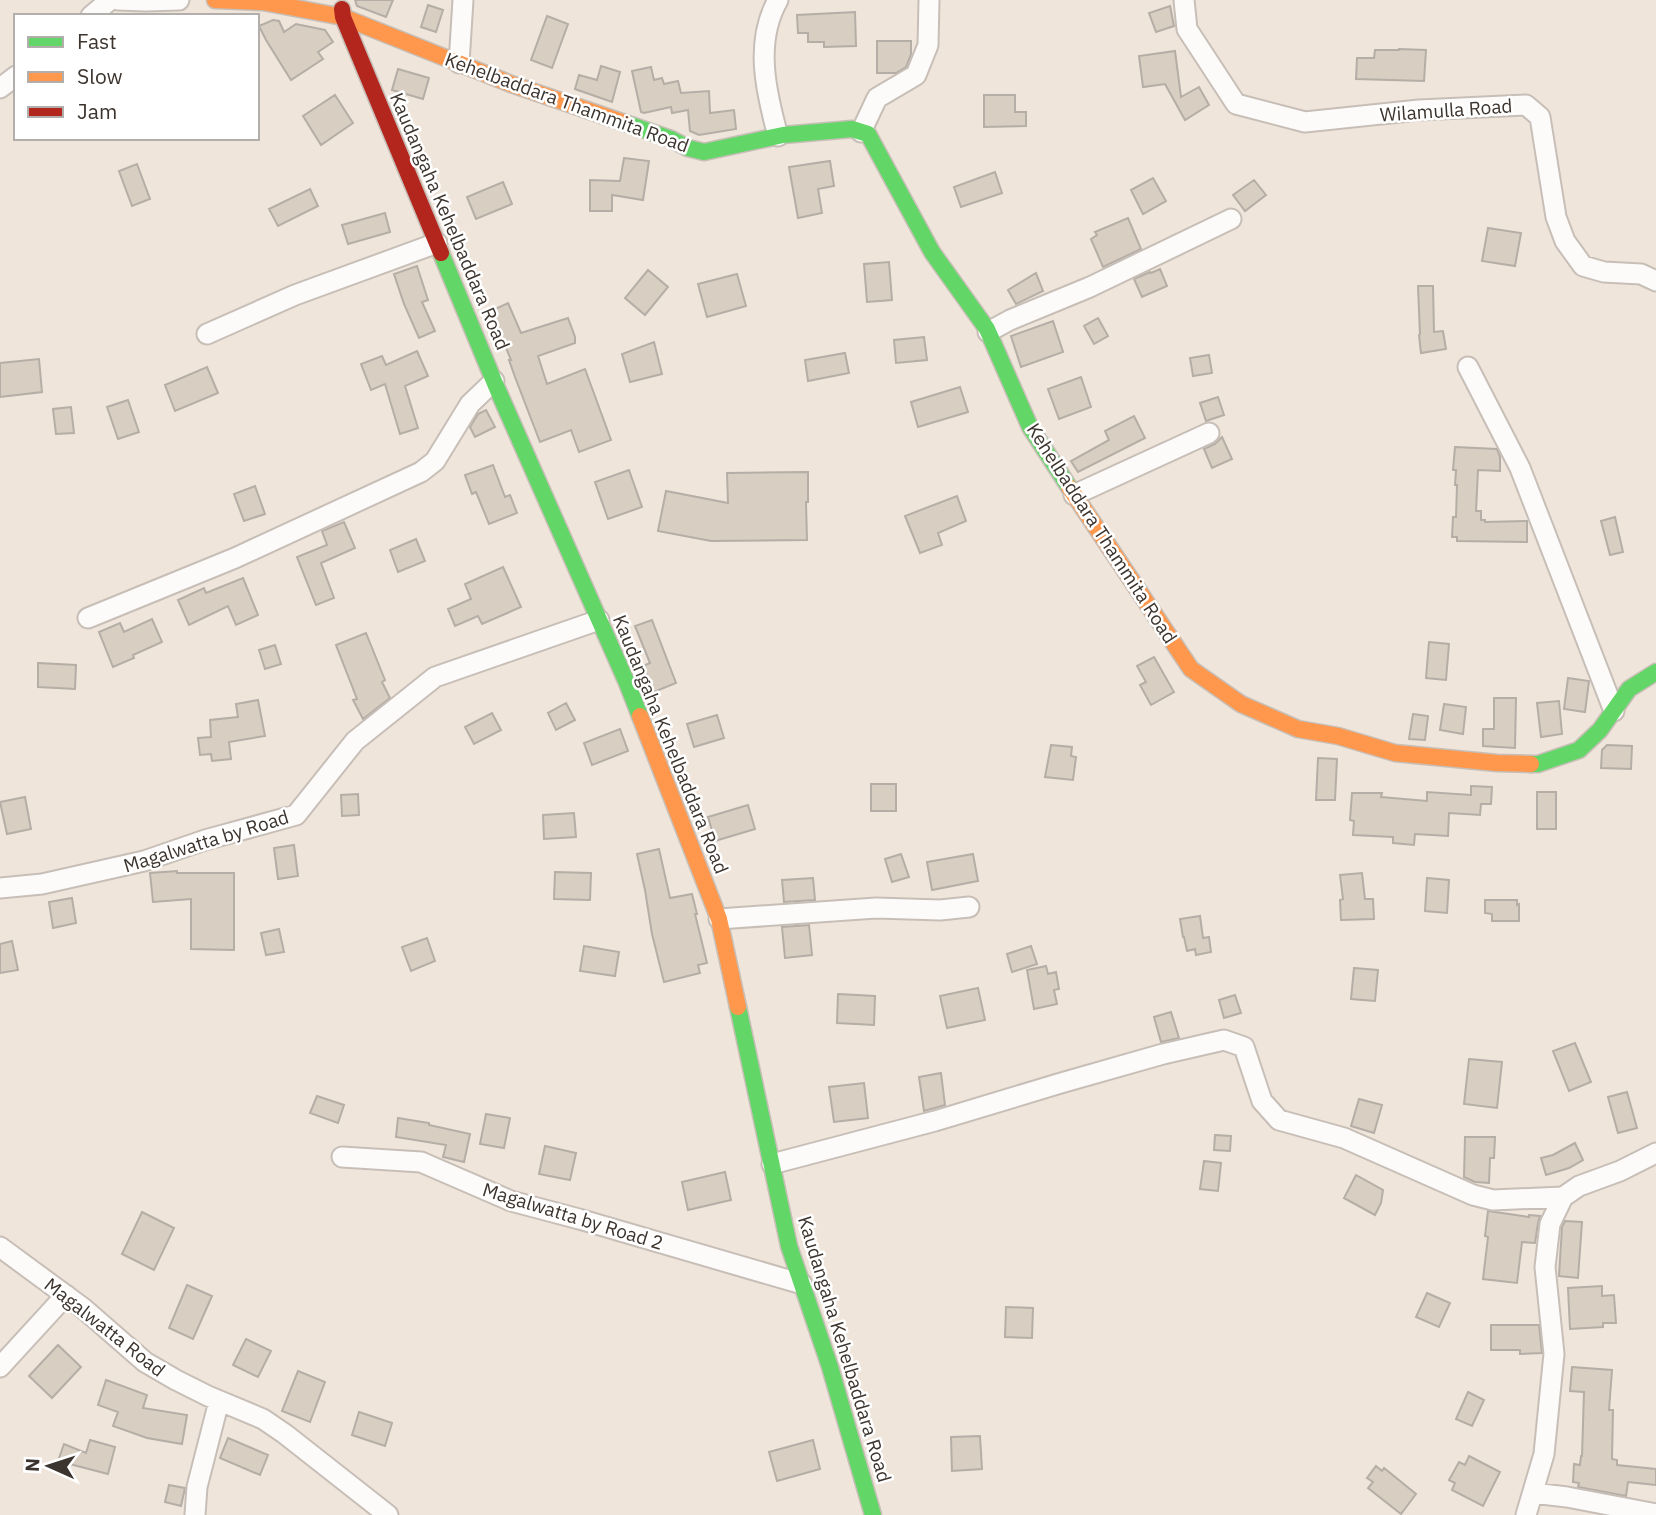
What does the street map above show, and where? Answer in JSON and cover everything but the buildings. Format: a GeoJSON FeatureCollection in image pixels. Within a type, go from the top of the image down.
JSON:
{"type":"FeatureCollection","features":[{"type":"Feature","properties":{"kind":"street"},"geometry":{"type":"LineString","coordinates":[[93,14],[110,0]]}},
{"type":"Feature","properties":{"kind":"street"},"geometry":{"type":"LineString","coordinates":[[118,0],[179,0]]}},
{"type":"Feature","properties":{"kind":"street","name":"Kehelbaddara Thammita Road"},"geometry":{"type":"LineString","coordinates":[[215,0],[263,2],[343,17],[524,89],[671,139],[688,149],[704,152],[778,136],[852,129],[868,134],[932,252],[988,332],[1030,427],[1074,495],[1191,668],[1241,704],[1298,729],[1338,736],[1395,753],[1497,763],[1538,764],[1580,750],[1600,730],[1629,689],[1656,672]]}},
{"type":"Feature","properties":{"kind":"street","name":"Kaudangaha Kehelbaddara Road"},"geometry":{"type":"LineString","coordinates":[[341,0],[343,17],[494,381],[627,683],[719,919],[789,1247],[830,1367],[873,1515]]}},
{"type":"Feature","properties":{"kind":"street"},"geometry":{"type":"LineString","coordinates":[[458,62],[463,0]]}},
{"type":"Feature","properties":{"kind":"street"},"geometry":{"type":"LineString","coordinates":[[778,0],[769,18],[763,62],[767,98],[778,136]]}},
{"type":"Feature","properties":{"kind":"street"},"geometry":{"type":"LineString","coordinates":[[861,132],[877,98],[916,75],[928,45],[929,0]]}},
{"type":"Feature","properties":{"kind":"street","name":"Wilamulla Road"},"geometry":{"type":"LineString","coordinates":[[1184,0],[1187,29],[1236,104],[1305,122],[1419,110],[1526,105],[1540,117],[1556,217],[1565,241],[1583,266],[1604,272],[1641,274],[1656,281]]}},
{"type":"Feature","properties":{"kind":"street"},"geometry":{"type":"LineString","coordinates":[[988,332],[1010,320],[1090,288],[1231,219]]}},
{"type":"Feature","properties":{"kind":"street"},"geometry":{"type":"LineString","coordinates":[[207,334],[295,295],[437,243]]}},
{"type":"Feature","properties":{"kind":"street"},"geometry":{"type":"LineString","coordinates":[[1468,367],[1520,468],[1614,711]]}},
{"type":"Feature","properties":{"kind":"street"},"geometry":{"type":"LineString","coordinates":[[88,618],[235,558],[421,472],[435,461],[470,404],[494,381]]}},
{"type":"Feature","properties":{"kind":"street"},"geometry":{"type":"LineString","coordinates":[[1074,495],[1209,433]]}},
{"type":"Feature","properties":{"kind":"street","name":"Magalwatta by Road"},"geometry":{"type":"LineString","coordinates":[[0,888],[42,884],[144,861],[205,840],[296,815],[355,741],[435,677],[599,620]]}},
{"type":"Feature","properties":{"kind":"street"},"geometry":{"type":"LineString","coordinates":[[719,919],[876,908],[940,910],[969,907]]}},
{"type":"Feature","properties":{"kind":"street"},"geometry":{"type":"LineString","coordinates":[[772,1164],[935,1121],[1163,1054],[1224,1040],[1244,1047],[1262,1101],[1279,1120],[1344,1138],[1473,1195],[1493,1200],[1563,1198]]}},
{"type":"Feature","properties":{"kind":"street"},"geometry":{"type":"LineString","coordinates":[[1527,1515],[1544,1454],[1554,1353],[1545,1267],[1549,1224],[1563,1198],[1579,1186],[1620,1171],[1656,1153]]}},
{"type":"Feature","properties":{"kind":"street","name":"Magalwatta by Road 2"},"geometry":{"type":"LineString","coordinates":[[342,1157],[421,1162],[511,1201],[802,1284]]}},
{"type":"Feature","properties":{"kind":"street","name":"Magalwatta Road"},"geometry":{"type":"LineString","coordinates":[[0,1247],[66,1295],[145,1362],[176,1381],[263,1419],[388,1515]]}},
{"type":"Feature","properties":{"kind":"street"},"geometry":{"type":"LineString","coordinates":[[0,1367],[66,1295]]}},
{"type":"Feature","properties":{"kind":"street"},"geometry":{"type":"LineString","coordinates":[[195,1515],[197,1488],[219,1401]]}},
{"type":"Feature","properties":{"kind":"street"},"geometry":{"type":"LineString","coordinates":[[1533,1493],[1656,1514]]}},
{"type":"Feature","properties":{"kind":"traffic: fast"},"geometry":{"type":"LineString","coordinates":[[625,123],[704,152],[783,135],[852,129],[868,134],[932,252],[987,329],[1030,427],[1069,487]]}},
{"type":"Feature","properties":{"kind":"traffic: fast"},"geometry":{"type":"LineString","coordinates":[[441,253],[640,716]]}},
{"type":"Feature","properties":{"kind":"traffic: fast"},"geometry":{"type":"LineString","coordinates":[[1531,764],[1579,750],[1600,730],[1629,689],[1656,672]]}},
{"type":"Feature","properties":{"kind":"traffic: fast"},"geometry":{"type":"LineString","coordinates":[[738,1007],[789,1246],[830,1367],[873,1515]]}},
{"type":"Feature","properties":{"kind":"traffic: slow"},"geometry":{"type":"LineString","coordinates":[[215,0],[263,2],[343,17],[511,84],[625,123]]}},
{"type":"Feature","properties":{"kind":"traffic: slow"},"geometry":{"type":"LineString","coordinates":[[1069,487],[1191,669],[1241,704],[1298,729],[1338,736],[1395,753],[1531,764]]}},
{"type":"Feature","properties":{"kind":"traffic: slow"},"geometry":{"type":"LineString","coordinates":[[640,716],[719,919],[738,1007]]}},
{"type":"Feature","properties":{"kind":"traffic: jam"},"geometry":{"type":"LineString","coordinates":[[342,9],[441,253]]}}]}
